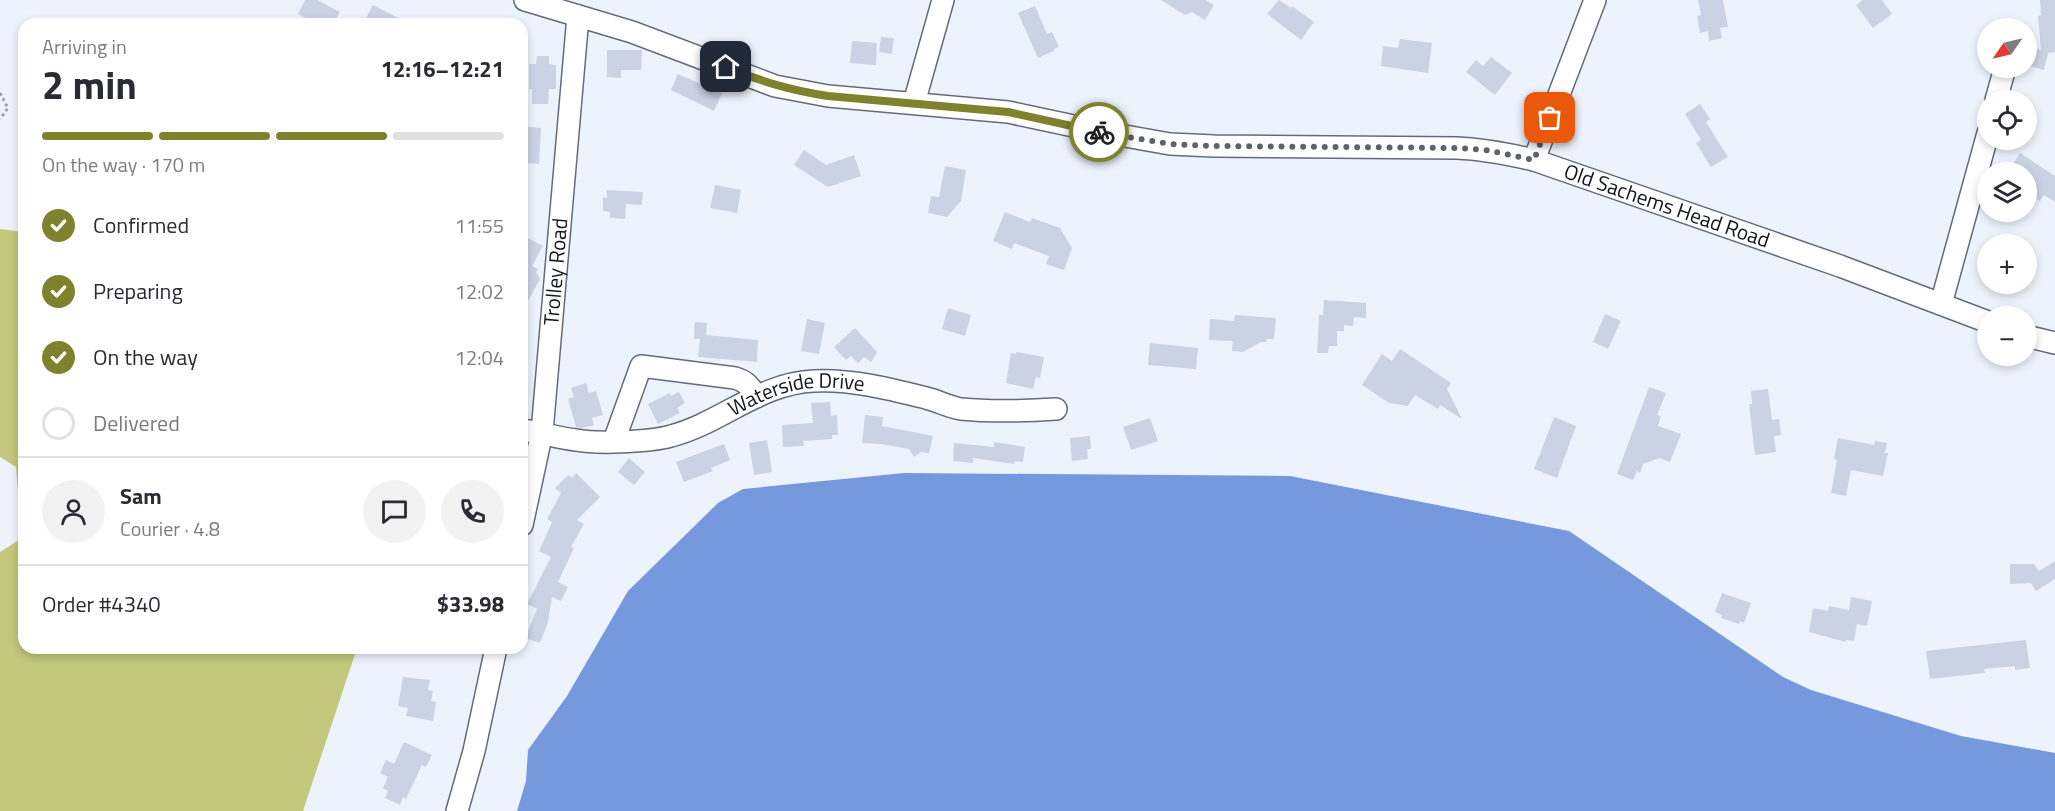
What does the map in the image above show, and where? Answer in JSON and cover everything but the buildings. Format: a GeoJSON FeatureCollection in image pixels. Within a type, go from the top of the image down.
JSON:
{"type":"FeatureCollection","features":[{"type":"Feature","properties":{"kind":"street","name":"Old Sachems Head Road"},"geometry":{"type":"LineString","coordinates":[[525,0],[674,46],[775,86],[828,96],[1008,112],[1115,135],[1170,144],[1457,148],[1486,150],[1534,160],[1840,266],[1977,318]]}},
{"type":"Feature","properties":{"kind":"street"},"geometry":{"type":"LineString","coordinates":[[914,103],[943,0]]}},
{"type":"Feature","properties":{"kind":"street"},"geometry":{"type":"LineString","coordinates":[[1534,160],[1595,0]]}},
{"type":"Feature","properties":{"kind":"street","name":"Trolley Road"},"geometry":{"type":"LineString","coordinates":[[528,469],[578,16]]}},
{"type":"Feature","properties":{"kind":"street"},"geometry":{"type":"LineString","coordinates":[[1941,304],[1983,150]]}},
{"type":"Feature","properties":{"kind":"street"},"geometry":{"type":"LineString","coordinates":[[2037,339],[2055,343]]}},
{"type":"Feature","properties":{"kind":"street"},"geometry":{"type":"LineString","coordinates":[[614,441],[641,366],[735,378],[751,387],[756,397]]}},
{"type":"Feature","properties":{"kind":"street","name":"Waterside Drive"},"geometry":{"type":"LineString","coordinates":[[532,431],[576,441],[646,440],[671,436],[703,424],[774,388],[792,383],[832,380],[927,398],[958,408],[1030,411],[1056,409]]}},
{"type":"Feature","properties":{"kind":"street"},"geometry":{"type":"LineString","coordinates":[[457,811],[474,752],[495,654]]}},
{"type":"Feature","properties":{"kind":"path"},"geometry":{"type":"LineString","coordinates":[[0,93],[8,108],[0,119]]}},
{"type":"Feature","properties":{"kind":"green space"},"geometry":{"type":"Polygon","coordinates":[[[0,229],[18,231],[18,491],[16,467],[0,457],[0,229]]]}},
{"type":"Feature","properties":{"kind":"green space"},"geometry":{"type":"Polygon","coordinates":[[[18,541],[18,654],[355,654],[303,811],[0,811],[0,552],[18,541]]]}},
{"type":"Feature","properties":{"kind":"water"},"geometry":{"type":"Polygon","coordinates":[[[904,473],[1290,476],[1569,531],[1783,677],[1811,690],[1961,736],[2055,753],[2055,811],[517,811],[526,781],[528,750],[567,696],[628,591],[718,503],[743,489],[904,473]]]}},
{"type":"Feature","properties":{"kind":"way so far"},"geometry":{"type":"LineString","coordinates":[[1099,132],[1170,144],[1412,146],[1486,150],[1534,160],[1550,118]]}},
{"type":"Feature","properties":{"kind":"route"},"geometry":{"type":"LineString","coordinates":[[726,67],[775,86],[799,92],[982,108],[1099,132]]}}]}
